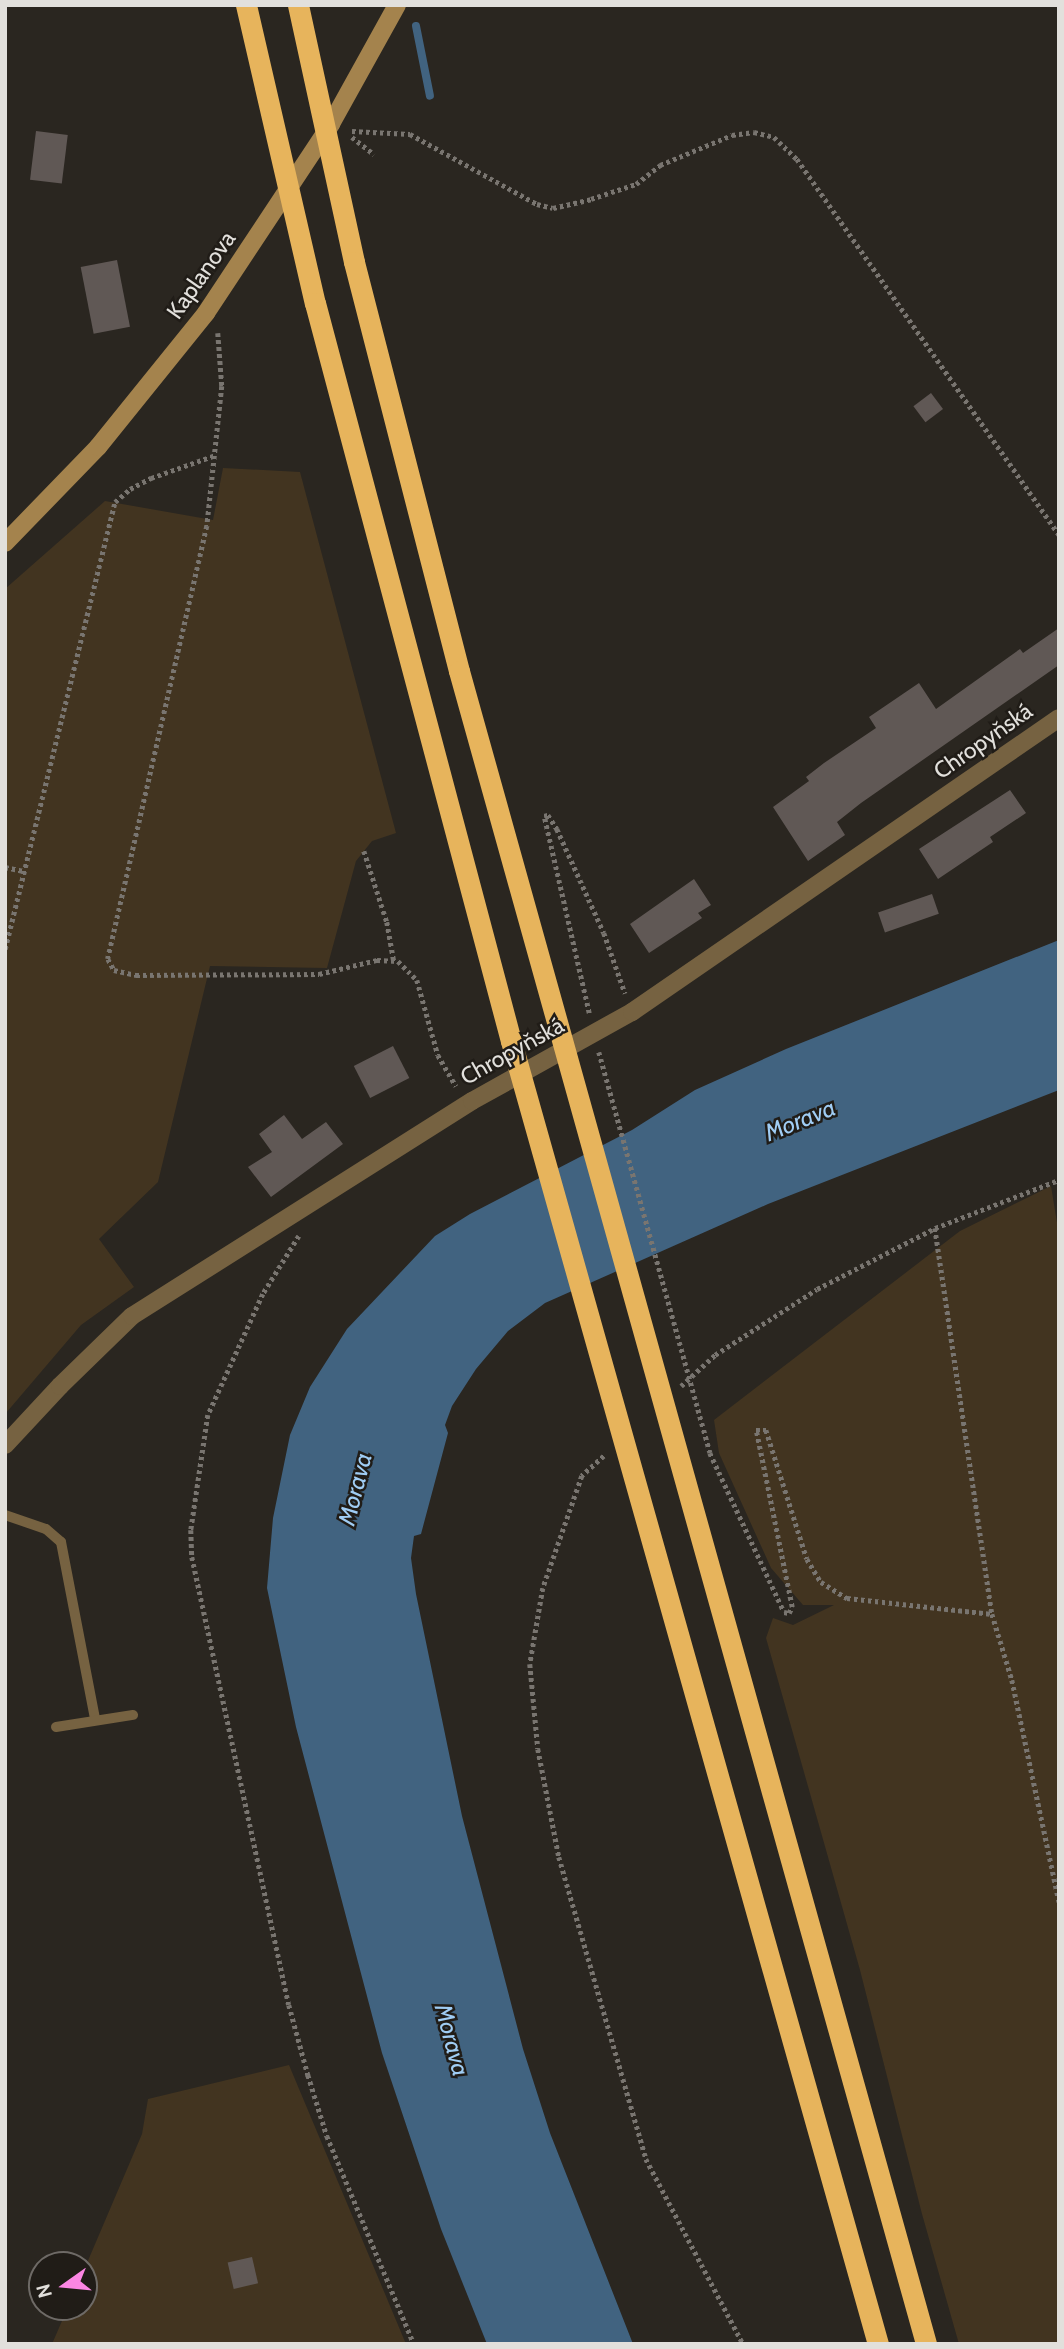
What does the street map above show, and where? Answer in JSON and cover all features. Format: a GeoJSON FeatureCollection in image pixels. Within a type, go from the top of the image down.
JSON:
{"type":"FeatureCollection","features":[{"type":"Feature","properties":{"kind":"highway"},"geometry":{"type":"LineString","coordinates":[[246,5],[314,303],[511,1041],[878,2344]]}},
{"type":"Feature","properties":{"kind":"highway"},"geometry":{"type":"LineString","coordinates":[[299,10],[354,262],[456,658],[926,2344]]}},
{"type":"Feature","properties":{"kind":"main road","name":"Kaplanova"},"geometry":{"type":"LineString","coordinates":[[5,543],[98,447],[206,313],[331,124],[397,5]]}},
{"type":"Feature","properties":{"kind":"street","name":"Chropyňská"},"geometry":{"type":"LineString","coordinates":[[5,1445],[60,1386],[132,1316],[472,1101],[632,1012],[1059,718]]}},
{"type":"Feature","properties":{"kind":"lane"},"geometry":{"type":"LineString","coordinates":[[5,1515],[46,1529],[61,1542],[95,1719]]}},
{"type":"Feature","properties":{"kind":"lane"},"geometry":{"type":"LineString","coordinates":[[56,1727],[133,1715]]}},
{"type":"Feature","properties":{"kind":"path"},"geometry":{"type":"LineString","coordinates":[[374,155],[355,142],[347,131],[410,134],[537,204],[553,208],[636,184],[660,165],[732,135],[754,132],[774,137],[797,159],[1059,535]]}},
{"type":"Feature","properties":{"kind":"path"},"geometry":{"type":"LineString","coordinates":[[206,313],[217,330],[221,346],[222,386],[207,526],[108,951],[109,964],[114,970],[136,975],[319,974],[377,960],[394,960],[410,969],[417,979],[438,1055],[460,1091],[472,1101]]}},
{"type":"Feature","properties":{"kind":"path"},"geometry":{"type":"LineString","coordinates":[[5,949],[115,502],[130,489],[151,478],[216,455]]}},
{"type":"Feature","properties":{"kind":"path"},"geometry":{"type":"LineString","coordinates":[[591,1022],[544,816],[548,815],[604,933],[632,1012]]}},
{"type":"Feature","properties":{"kind":"path"},"geometry":{"type":"LineString","coordinates":[[364,851],[387,922],[394,960]]}},
{"type":"Feature","properties":{"kind":"path"},"geometry":{"type":"LineString","coordinates":[[5,867],[23,871]]}},
{"type":"Feature","properties":{"kind":"path"},"geometry":{"type":"LineString","coordinates":[[599,1049],[710,1453],[784,1612],[789,1613],[792,1607],[756,1430],[766,1430],[807,1559],[821,1582],[847,1598],[992,1614]]}},
{"type":"Feature","properties":{"kind":"path"},"geometry":{"type":"LineString","coordinates":[[305,1228],[263,1294],[208,1415],[191,1530],[192,1558],[289,2005],[308,2075],[327,2136],[414,2344]]}},
{"type":"Feature","properties":{"kind":"path"},"geometry":{"type":"LineString","coordinates":[[935,1228],[992,1614],[1012,1680],[1059,1902]]}},
{"type":"Feature","properties":{"kind":"shaded area"},"geometry":{"type":"Polygon","coordinates":[[[223,468],[300,472],[396,833],[372,841],[356,861],[327,968],[210,966],[158,1182],[99,1239],[134,1287],[81,1325],[6,1413],[5,589],[105,501],[213,520],[223,468]]]}},
{"type":"Feature","properties":{"kind":"shaded area"},"geometry":{"type":"Polygon","coordinates":[[[1051,1186],[1059,1235],[1059,2344],[959,2344],[922,2214],[860,1970],[766,1638],[773,1618],[793,1625],[834,1605],[803,1605],[771,1568],[719,1453],[714,1420],[960,1231],[1051,1186]]]}},
{"type":"Feature","properties":{"kind":"shaded area"},"geometry":{"type":"Polygon","coordinates":[[[289,2065],[406,2344],[52,2344],[62,2321],[98,2321],[98,2251],[92,2251],[142,2134],[148,2099],[289,2065]]]}},
{"type":"Feature","properties":{"kind":"water","name":"Morava"},"geometry":{"type":"Polygon","coordinates":[[[1059,940],[1059,1090],[768,1204],[545,1303],[508,1331],[476,1369],[452,1406],[445,1425],[448,1433],[421,1534],[414,1536],[411,1558],[416,1594],[462,1816],[523,2049],[550,2133],[633,2344],[487,2344],[441,2229],[382,2053],[296,1727],[267,1588],[273,1518],[290,1435],[310,1387],[347,1329],[435,1236],[470,1214],[632,1130],[695,1090],[786,1049],[1059,940]]]}},
{"type":"Feature","properties":{"kind":"building"},"geometry":{"type":"Polygon","coordinates":[[[36,131],[68,135],[62,184],[30,180],[36,131]]]}},
{"type":"Feature","properties":{"kind":"building"},"geometry":{"type":"Polygon","coordinates":[[[117,260],[130,327],[94,334],[81,267],[117,260]]]}},
{"type":"Feature","properties":{"kind":"building"},"geometry":{"type":"Polygon","coordinates":[[[931,393],[943,409],[925,422],[913,406],[931,393]]]}},
{"type":"Feature","properties":{"kind":"building"},"geometry":{"type":"Polygon","coordinates":[[[1059,628],[1059,665],[861,803],[837,822],[845,835],[808,861],[773,807],[809,781],[806,777],[824,763],[876,728],[869,717],[919,683],[936,709],[1020,649],[1023,653],[1059,628]]]}},
{"type":"Feature","properties":{"kind":"building"},"geometry":{"type":"Polygon","coordinates":[[[1010,790],[1026,813],[990,837],[993,842],[938,879],[919,849],[1010,790]]]}},
{"type":"Feature","properties":{"kind":"building"},"geometry":{"type":"Polygon","coordinates":[[[694,879],[711,905],[698,913],[702,918],[649,953],[630,924],[694,879]]]}},
{"type":"Feature","properties":{"kind":"building"},"geometry":{"type":"Polygon","coordinates":[[[932,894],[939,914],[885,932],[878,913],[932,894]]]}},
{"type":"Feature","properties":{"kind":"building"},"geometry":{"type":"Polygon","coordinates":[[[393,1046],[409,1078],[370,1098],[354,1066],[393,1046]]]}},
{"type":"Feature","properties":{"kind":"building"},"geometry":{"type":"Polygon","coordinates":[[[284,1115],[302,1139],[326,1122],[343,1144],[271,1197],[248,1167],[272,1152],[259,1134],[284,1115]]]}},
{"type":"Feature","properties":{"kind":"building"},"geometry":{"type":"Polygon","coordinates":[[[252,2257],[258,2283],[234,2289],[228,2263],[252,2257]]]}},
{"type":"Feature","properties":{"kind":"waterway"},"geometry":{"type":"LineString","coordinates":[[416,26],[430,96]]}}]}
